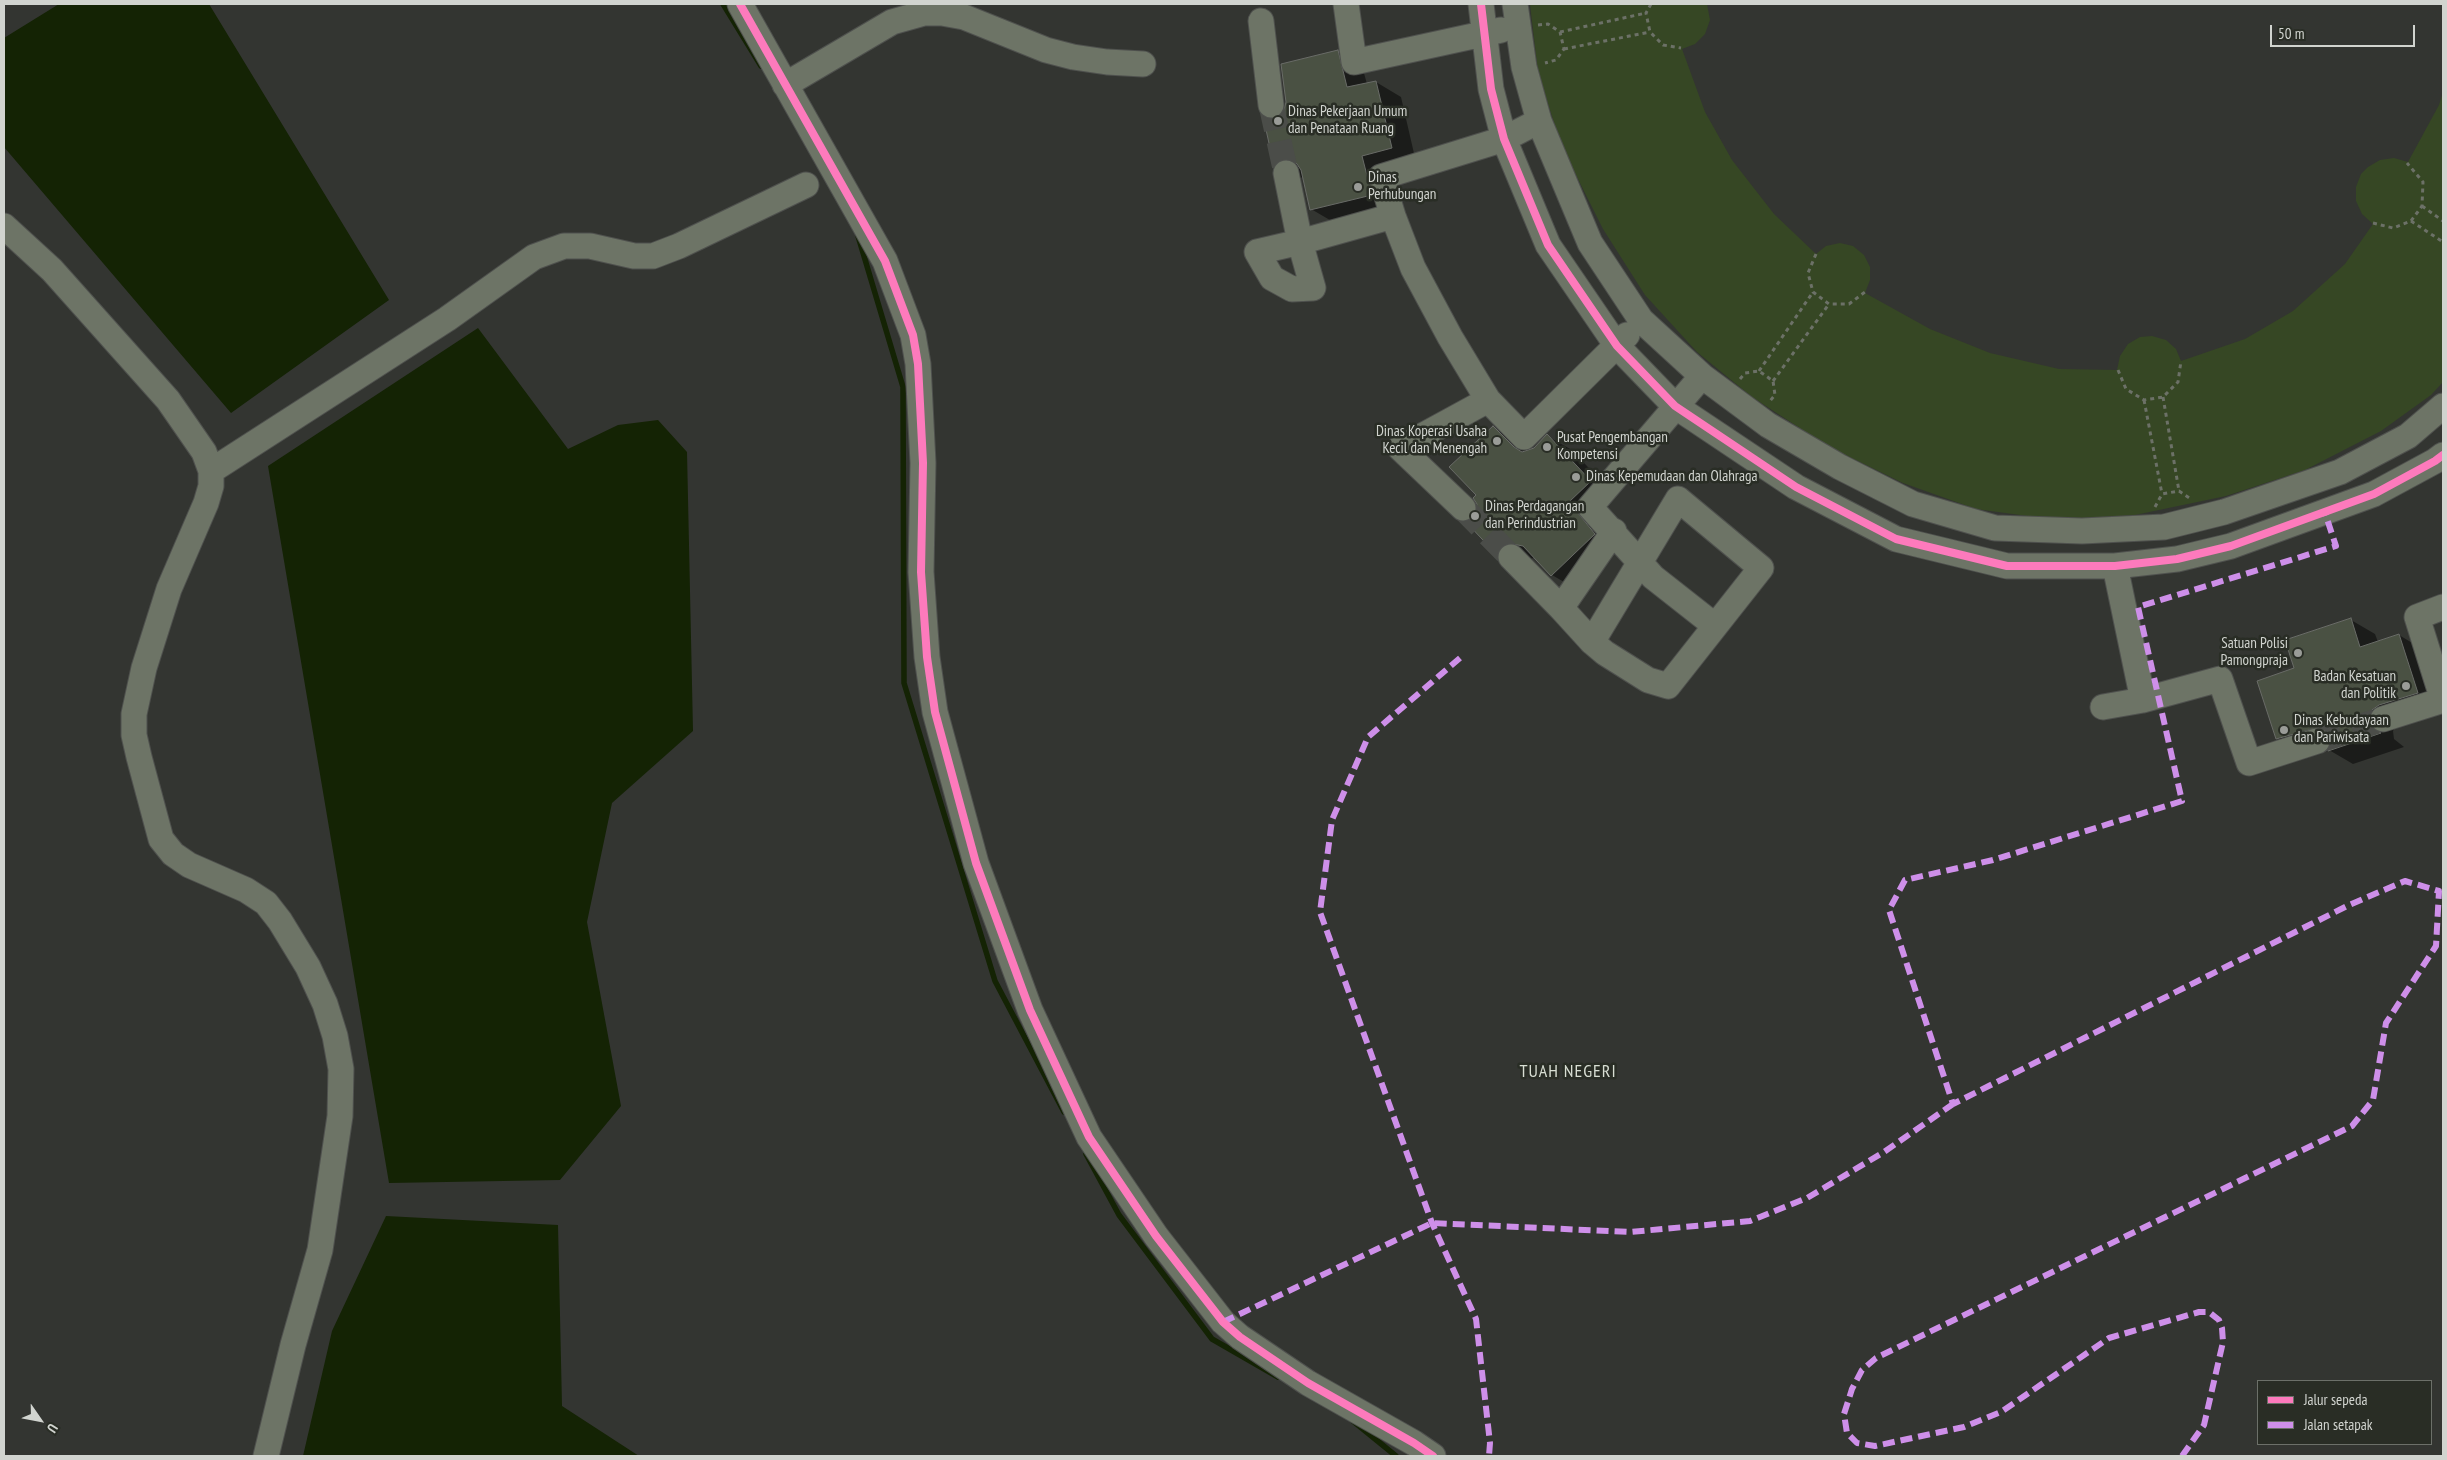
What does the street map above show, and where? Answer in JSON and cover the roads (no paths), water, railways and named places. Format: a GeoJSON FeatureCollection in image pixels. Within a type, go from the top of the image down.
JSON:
{"type":"FeatureCollection","features":[{"type":"Feature","properties":{"kind":"street"},"geometry":{"type":"LineString","coordinates":[[740,4],[885,261],[913,335],[918,364],[921,425],[922,591],[926,657],[935,712],[976,863],[1030,1010],[1085,1128],[1156,1236],[1223,1322],[1240,1337],[1308,1383],[1406,1438],[1433,1456]]}},
{"type":"Feature","properties":{"kind":"street"},"geometry":{"type":"LineString","coordinates":[[1346,4],[1354,62],[1484,33],[1516,15],[1524,67],[1539,121],[1590,242],[1640,320],[1702,376],[1768,425],[1840,467],[1912,504],[1995,528],[2082,531],[2159,527],[2195,521],[2340,472],[2408,436],[2443,406]]}},
{"type":"Feature","properties":{"kind":"street"},"geometry":{"type":"LineString","coordinates":[[1482,4],[1491,89],[1504,139],[1548,245],[1617,346],[1675,406],[1796,487],[1896,539],[2007,566],[2115,566],[2177,559],[2231,546],[2325,513],[2374,494],[2441,464]]}},
{"type":"Feature","properties":{"kind":"street"},"geometry":{"type":"LineString","coordinates":[[785,85],[892,22],[924,13],[942,12],[964,17],[1046,50],[1073,57],[1107,62],[1143,64]]}},
{"type":"Feature","properties":{"kind":"street"},"geometry":{"type":"LineString","coordinates":[[1261,21],[1271,105]]}},
{"type":"Feature","properties":{"kind":"street"},"geometry":{"type":"LineString","coordinates":[[1539,121],[1504,139],[1381,177],[1393,216],[1414,268],[1450,338],[1488,400],[1524,437],[1617,346],[1640,320]]}},
{"type":"Feature","properties":{"kind":"street"},"geometry":{"type":"LineString","coordinates":[[1286,173],[1300,242],[1393,216]]}},
{"type":"Feature","properties":{"kind":"street"},"geometry":{"type":"LineString","coordinates":[[211,471],[447,319],[534,257],[564,246],[590,246],[634,256],[653,256],[679,246],[806,185]]}},
{"type":"Feature","properties":{"kind":"street"},"geometry":{"type":"LineString","coordinates":[[4,226],[52,270],[168,400],[204,452],[211,471],[211,486],[206,503],[169,589],[144,668],[134,714],[134,735],[161,839],[173,854],[189,865],[246,890],[266,904],[280,921],[308,967],[325,1004],[335,1036],[341,1069],[340,1116],[320,1250],[293,1345],[266,1456]]}},
{"type":"Feature","properties":{"kind":"street"},"geometry":{"type":"LineString","coordinates":[[1702,376],[1590,507],[1614,531],[1654,577],[1714,625]]}},
{"type":"Feature","properties":{"kind":"street"},"geometry":{"type":"LineString","coordinates":[[1463,508],[1400,448],[1488,400]]}},
{"type":"Feature","properties":{"kind":"street"},"geometry":{"type":"LineString","coordinates":[[2311,483],[2325,513]]}},
{"type":"Feature","properties":{"kind":"street"},"geometry":{"type":"LineString","coordinates":[[1511,557],[1592,642],[1605,654],[1648,680],[1668,686],[1714,625],[1761,568],[1678,499],[1592,642]]}},
{"type":"Feature","properties":{"kind":"street"},"geometry":{"type":"LineString","coordinates":[[2224,512],[2231,546]]}},
{"type":"Feature","properties":{"kind":"street"},"geometry":{"type":"LineString","coordinates":[[1561,608],[1614,531]]}},
{"type":"Feature","properties":{"kind":"street"},"geometry":{"type":"LineString","coordinates":[[2115,566],[2144,700]]}},
{"type":"Feature","properties":{"kind":"street"},"geometry":{"type":"LineString","coordinates":[[2383,720],[2443,700],[2417,617],[2443,607]]}},
{"type":"Feature","properties":{"kind":"street"},"geometry":{"type":"LineString","coordinates":[[2103,707],[2144,700],[2220,679],[2249,763],[2317,741]]}},
{"type":"Feature","properties":{"kind":"waterway"},"geometry":{"type":"LineString","coordinates":[[723,4],[761,66]]}},
{"type":"Feature","properties":{"kind":"waterway"},"geometry":{"type":"LineString","coordinates":[[858,236],[903,387],[904,683],[995,981],[1064,1112]]}},
{"type":"Feature","properties":{"kind":"waterway"},"geometry":{"type":"LineString","coordinates":[[1086,1154],[1119,1215],[1212,1339],[1278,1377]]}},
{"type":"Feature","properties":{"kind":"waterway"},"geometry":{"type":"LineString","coordinates":[[1353,1421],[1396,1456]]}},
{"type":"Feature","properties":{"kind":"tunnel"},"geometry":{"type":"LineString","coordinates":[[1271,105],[1286,173]]}},
{"type":"Feature","properties":{"kind":"tunnel"},"geometry":{"type":"LineString","coordinates":[[1463,508],[1511,557]]}},
{"type":"Feature","properties":{"kind":"tunnel"},"geometry":{"type":"LineString","coordinates":[[2317,741],[2383,719]]}},
{"type":"Feature","properties":{"kind":"place","name":"Dinas Pekerjaan Umum dan Penataan Ruang"},"geometry":{"type":"Point","coordinates":[1278,121]}},
{"type":"Feature","properties":{"kind":"place","name":"Dinas Perhubungan"},"geometry":{"type":"Point","coordinates":[1358,187]}},
{"type":"Feature","properties":{"kind":"place","name":"Dinas Koperasi Usaha Kecil dan Menengah"},"geometry":{"type":"Point","coordinates":[1497,441]}},
{"type":"Feature","properties":{"kind":"place","name":"Pusat Pengembangan Kompetensi"},"geometry":{"type":"Point","coordinates":[1547,447]}},
{"type":"Feature","properties":{"kind":"place","name":"Dinas Kepemudaan dan Olahraga"},"geometry":{"type":"Point","coordinates":[1576,477]}},
{"type":"Feature","properties":{"kind":"place","name":"Dinas Perdagangan dan Perindustrian"},"geometry":{"type":"Point","coordinates":[1475,516]}},
{"type":"Feature","properties":{"kind":"place","name":"Satuan Polisi Pamongpraja"},"geometry":{"type":"Point","coordinates":[2298,653]}},
{"type":"Feature","properties":{"kind":"place","name":"Badan Kesatuan dan Politik"},"geometry":{"type":"Point","coordinates":[2406,686]}},
{"type":"Feature","properties":{"kind":"place","name":"Dinas Kebudayaan dan Pariwisata"},"geometry":{"type":"Point","coordinates":[2284,730]}},
{"type":"Feature","properties":{"kind":"district","name":"TUAH NEGERI"},"geometry":{"type":"Point","coordinates":[1568,1072]}}]}
